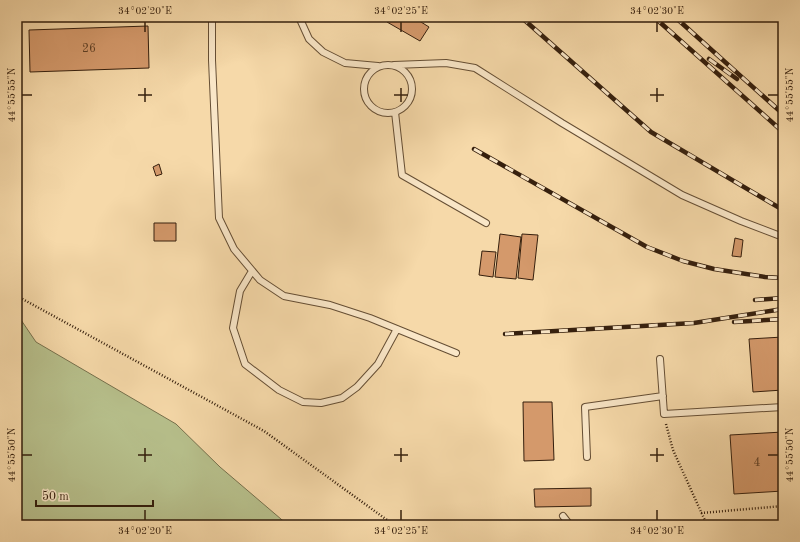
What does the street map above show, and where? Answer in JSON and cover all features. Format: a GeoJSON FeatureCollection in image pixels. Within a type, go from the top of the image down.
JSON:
{"type":"FeatureCollection","features":[{"type":"Feature","properties":{"kind":"lane"},"geometry":{"type":"LineString","coordinates":[[212,17],[212,60],[219,218],[234,249],[260,280],[284,296],[330,305],[370,318],[456,353]]}},
{"type":"Feature","properties":{"kind":"lane"},"geometry":{"type":"LineString","coordinates":[[299,17],[309,39],[323,52],[345,64],[378,66],[386,64],[446,63],[475,68],[562,123],[682,195],[741,221],[783,237]]}},
{"type":"Feature","properties":{"kind":"lane"},"geometry":{"type":"LineString","coordinates":[[378,66],[367,76],[364,84],[364,92],[366,100],[372,107],[387,113],[396,112],[403,108],[409,102],[412,95],[411,80],[401,68],[394,65]]}},
{"type":"Feature","properties":{"kind":"lane"},"geometry":{"type":"LineString","coordinates":[[396,112],[402,176],[486,223]]}},
{"type":"Feature","properties":{"kind":"lane"},"geometry":{"type":"LineString","coordinates":[[252,271],[240,291],[233,328],[245,364],[279,390],[303,402],[321,403],[342,398],[357,386],[378,364],[397,329]]}},
{"type":"Feature","properties":{"kind":"lane"},"geometry":{"type":"LineString","coordinates":[[660,358],[664,414],[783,408]]}},
{"type":"Feature","properties":{"kind":"lane"},"geometry":{"type":"LineString","coordinates":[[587,457],[585,407],[662,396]]}},
{"type":"Feature","properties":{"kind":"lane"},"geometry":{"type":"LineString","coordinates":[[563,516],[570,525]]}},
{"type":"Feature","properties":{"kind":"path"},"geometry":{"type":"LineString","coordinates":[[17,296],[264,431],[394,525]]}},
{"type":"Feature","properties":{"kind":"path"},"geometry":{"type":"LineString","coordinates":[[664,414],[673,450],[707,525]]}},
{"type":"Feature","properties":{"kind":"path"},"geometry":{"type":"LineString","coordinates":[[701,513],[783,506]]}},
{"type":"Feature","properties":{"kind":"green space"},"geometry":{"type":"Polygon","coordinates":[[[17,314],[36,342],[176,424],[220,467],[288,525],[17,525],[17,314]]]}},
{"type":"Feature","properties":{"kind":"building"},"geometry":{"type":"Polygon","coordinates":[[[390,17],[413,17],[429,27],[420,41],[387,22],[390,17]]]}},
{"type":"Feature","properties":{"kind":"building"},"geometry":{"type":"Polygon","coordinates":[[[148,26],[149,68],[30,72],[29,30],[148,26]]]}},
{"type":"Feature","properties":{"kind":"building"},"geometry":{"type":"Polygon","coordinates":[[[159,164],[162,174],[156,176],[153,167],[159,164]]]}},
{"type":"Feature","properties":{"kind":"building"},"geometry":{"type":"Polygon","coordinates":[[[154,223],[176,223],[176,241],[154,241],[154,223]]]}},
{"type":"Feature","properties":{"kind":"building"},"geometry":{"type":"Polygon","coordinates":[[[500,234],[521,237],[516,279],[495,277],[500,234]]]}},
{"type":"Feature","properties":{"kind":"building"},"geometry":{"type":"Polygon","coordinates":[[[522,234],[538,235],[533,280],[518,278],[522,234]]]}},
{"type":"Feature","properties":{"kind":"building"},"geometry":{"type":"Polygon","coordinates":[[[735,238],[743,240],[741,257],[732,256],[735,238]]]}},
{"type":"Feature","properties":{"kind":"building"},"geometry":{"type":"Polygon","coordinates":[[[482,251],[496,252],[493,277],[479,275],[482,251]]]}},
{"type":"Feature","properties":{"kind":"building"},"geometry":{"type":"Polygon","coordinates":[[[783,337],[783,390],[753,392],[749,339],[783,337]]]}},
{"type":"Feature","properties":{"kind":"building"},"geometry":{"type":"Polygon","coordinates":[[[523,402],[552,402],[554,460],[524,461],[523,402]]]}},
{"type":"Feature","properties":{"kind":"building"},"geometry":{"type":"Polygon","coordinates":[[[783,432],[783,491],[734,494],[730,435],[783,432]]]}},
{"type":"Feature","properties":{"kind":"building"},"geometry":{"type":"Polygon","coordinates":[[[591,488],[591,506],[535,507],[534,489],[591,488]]]}},
{"type":"Feature","properties":{"kind":"railway"},"geometry":{"type":"LineString","coordinates":[[521,17],[651,132],[783,210]]}},
{"type":"Feature","properties":{"kind":"railway"},"geometry":{"type":"LineString","coordinates":[[654,17],[783,132]]}},
{"type":"Feature","properties":{"kind":"railway"},"geometry":{"type":"LineString","coordinates":[[675,17],[783,114]]}},
{"type":"Feature","properties":{"kind":"railway"},"geometry":{"type":"LineString","coordinates":[[709,59],[737,79]]}},
{"type":"Feature","properties":{"kind":"railway"},"geometry":{"type":"LineString","coordinates":[[474,149],[647,247],[683,261],[714,269],[765,277],[783,278]]}},
{"type":"Feature","properties":{"kind":"railway"},"geometry":{"type":"LineString","coordinates":[[755,300],[783,298]]}},
{"type":"Feature","properties":{"kind":"railway"},"geometry":{"type":"LineString","coordinates":[[505,334],[694,323],[783,309]]}},
{"type":"Feature","properties":{"kind":"railway"},"geometry":{"type":"LineString","coordinates":[[734,322],[783,319]]}}]}
